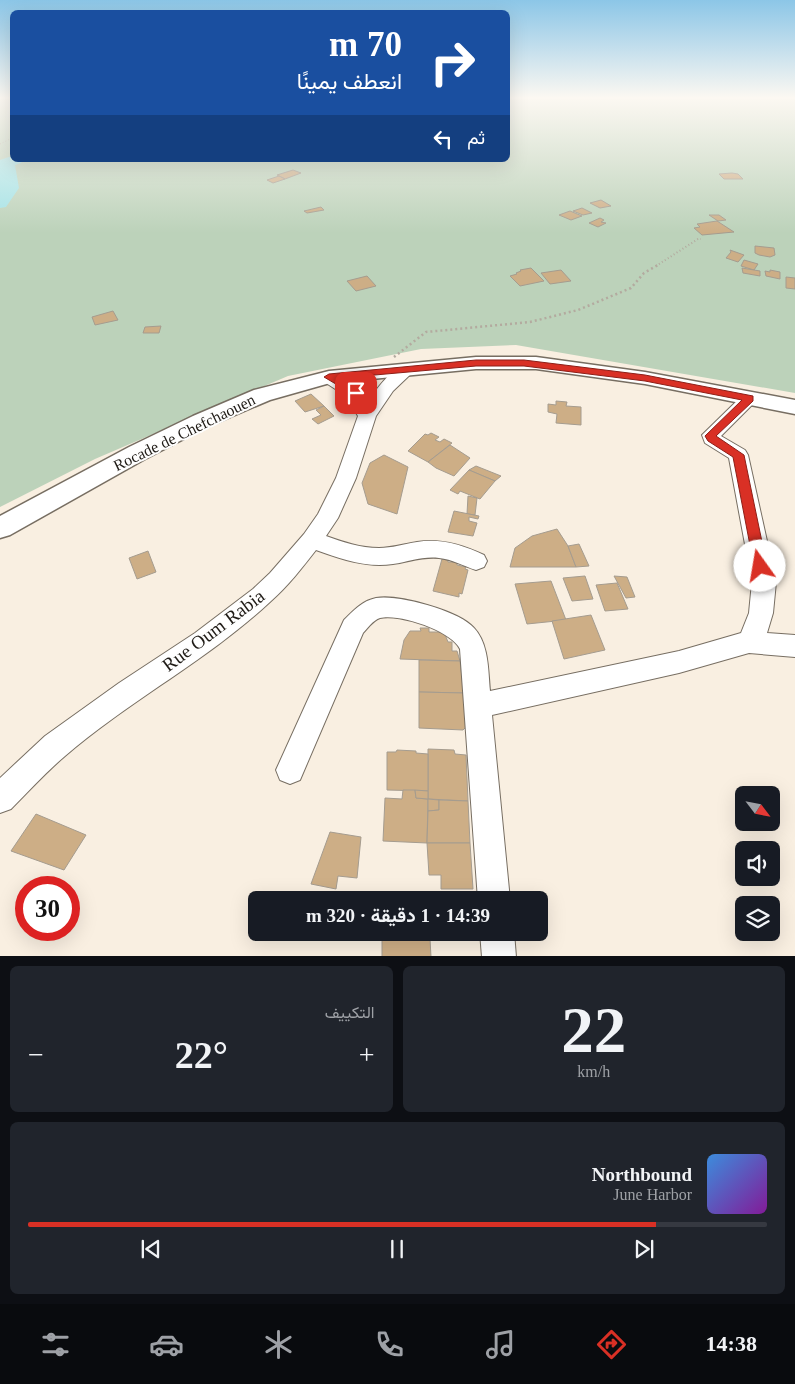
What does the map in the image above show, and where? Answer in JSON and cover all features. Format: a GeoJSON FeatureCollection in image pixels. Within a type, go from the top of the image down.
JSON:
{"type":"FeatureCollection","features":[{"type":"Feature","properties":{"kind":"main road","name":"Rocade de Chefchaouen"},"geometry":{"type":"LineString","coordinates":[[0,528],[137,453],[201,421],[262,395],[329,377],[476,363],[536,363],[645,378],[795,407]]}},
{"type":"Feature","properties":{"kind":"street","name":"Rue Oum Rabia"},"geometry":{"type":"LineString","coordinates":[[0,798],[55,746],[128,692],[204,641],[261,596],[292,565],[312,540],[337,500],[367,416],[387,387],[407,370]]}},
{"type":"Feature","properties":{"kind":"street"},"geometry":{"type":"LineString","coordinates":[[329,377],[345,384],[356,393],[367,416]]}},
{"type":"Feature","properties":{"kind":"street"},"geometry":{"type":"LineString","coordinates":[[749,642],[756,632],[760,620],[764,600],[764,582],[738,455],[712,439],[711,436],[750,398]]}},
{"type":"Feature","properties":{"kind":"street"},"geometry":{"type":"LineString","coordinates":[[312,540],[364,556],[388,556],[434,548],[460,553],[476,561]]}},
{"type":"Feature","properties":{"kind":"street"},"geometry":{"type":"LineString","coordinates":[[290,770],[353,627],[368,612],[378,608],[408,612],[454,626],[465,634],[473,649],[493,891]]}},
{"type":"Feature","properties":{"kind":"street"},"geometry":{"type":"LineString","coordinates":[[478,706],[679,662],[749,642],[795,646]]}},
{"type":"Feature","properties":{"kind":"street"},"geometry":{"type":"LineString","coordinates":[[497,941],[498,956]]}},
{"type":"Feature","properties":{"kind":"path"},"geometry":{"type":"LineString","coordinates":[[385,371],[397,353],[426,332],[530,322],[578,310],[631,288],[644,273],[698,239],[701,239]]}},
{"type":"Feature","properties":{"kind":"green space"},"geometry":{"type":"Polygon","coordinates":[[[0,144],[10,144],[10,162],[510,162],[510,144],[795,144],[795,393],[516,345],[421,349],[288,376],[95,459],[0,507],[0,144]]]}},
{"type":"Feature","properties":{"kind":"building"},"geometry":{"type":"Polygon","coordinates":[[[293,170],[301,173],[285,179],[277,175],[293,170]]]}},
{"type":"Feature","properties":{"kind":"building"},"geometry":{"type":"Polygon","coordinates":[[[719,174],[738,174],[743,179],[724,179],[719,174]]]}},
{"type":"Feature","properties":{"kind":"building"},"geometry":{"type":"Polygon","coordinates":[[[279,176],[285,179],[273,183],[267,180],[279,176]]]}},
{"type":"Feature","properties":{"kind":"building"},"geometry":{"type":"Polygon","coordinates":[[[601,200],[611,206],[600,208],[590,203],[601,200]]]}},
{"type":"Feature","properties":{"kind":"building"},"geometry":{"type":"Polygon","coordinates":[[[321,207],[324,210],[307,213],[304,211],[321,207]]]}},
{"type":"Feature","properties":{"kind":"building"},"geometry":{"type":"Polygon","coordinates":[[[582,208],[592,213],[583,215],[573,211],[582,208]]]}},
{"type":"Feature","properties":{"kind":"building"},"geometry":{"type":"Polygon","coordinates":[[[570,211],[582,216],[571,220],[559,215],[570,211]]]}},
{"type":"Feature","properties":{"kind":"building"},"geometry":{"type":"Polygon","coordinates":[[[709,215],[719,215],[726,220],[718,221],[709,215]]]}},
{"type":"Feature","properties":{"kind":"building"},"geometry":{"type":"Polygon","coordinates":[[[600,218],[604,220],[601,222],[606,223],[598,227],[589,223],[600,218]]]}},
{"type":"Feature","properties":{"kind":"building"},"geometry":{"type":"Polygon","coordinates":[[[717,221],[734,232],[702,235],[694,228],[700,227],[697,224],[717,221]]]}},
{"type":"Feature","properties":{"kind":"building"},"geometry":{"type":"Polygon","coordinates":[[[755,246],[774,248],[775,255],[770,257],[759,255],[755,253],[755,246]]]}},
{"type":"Feature","properties":{"kind":"building"},"geometry":{"type":"Polygon","coordinates":[[[730,250],[744,255],[738,262],[726,258],[731,252],[730,250]]]}},
{"type":"Feature","properties":{"kind":"building"},"geometry":{"type":"Polygon","coordinates":[[[744,260],[758,264],[754,270],[741,266],[744,260]]]}},
{"type":"Feature","properties":{"kind":"building"},"geometry":{"type":"Polygon","coordinates":[[[531,268],[544,281],[520,286],[510,276],[517,274],[520,270],[531,268]]]}},
{"type":"Feature","properties":{"kind":"building"},"geometry":{"type":"Polygon","coordinates":[[[742,268],[760,271],[760,276],[743,273],[742,268]]]}},
{"type":"Feature","properties":{"kind":"building"},"geometry":{"type":"Polygon","coordinates":[[[561,270],[571,281],[550,284],[541,273],[561,270]]]}},
{"type":"Feature","properties":{"kind":"building"},"geometry":{"type":"Polygon","coordinates":[[[770,270],[780,272],[780,279],[766,276],[765,271],[770,272],[770,270]]]}},
{"type":"Feature","properties":{"kind":"building"},"geometry":{"type":"Polygon","coordinates":[[[367,276],[376,286],[356,291],[347,281],[367,276]]]}},
{"type":"Feature","properties":{"kind":"building"},"geometry":{"type":"Polygon","coordinates":[[[786,277],[795,278],[795,289],[786,288],[786,277]]]}},
{"type":"Feature","properties":{"kind":"building"},"geometry":{"type":"Polygon","coordinates":[[[113,311],[118,320],[95,325],[92,317],[113,311]]]}},
{"type":"Feature","properties":{"kind":"building"},"geometry":{"type":"Polygon","coordinates":[[[161,326],[159,333],[143,333],[145,327],[161,326]]]}},
{"type":"Feature","properties":{"kind":"building"},"geometry":{"type":"Polygon","coordinates":[[[311,394],[324,406],[305,412],[295,401],[311,394]]]}},
{"type":"Feature","properties":{"kind":"building"},"geometry":{"type":"Polygon","coordinates":[[[556,401],[567,402],[566,406],[581,407],[581,425],[556,423],[557,414],[548,412],[548,404],[556,405],[556,401]]]}},
{"type":"Feature","properties":{"kind":"building"},"geometry":{"type":"Polygon","coordinates":[[[324,406],[334,416],[318,424],[312,419],[321,415],[316,410],[324,406]]]}},
{"type":"Feature","properties":{"kind":"building"},"geometry":{"type":"Polygon","coordinates":[[[431,433],[439,437],[435,440],[440,442],[444,439],[452,443],[428,462],[408,451],[425,434],[431,433]]]}},
{"type":"Feature","properties":{"kind":"building"},"geometry":{"type":"Polygon","coordinates":[[[450,445],[470,458],[454,476],[428,462],[450,445]]]}},
{"type":"Feature","properties":{"kind":"building"},"geometry":{"type":"Polygon","coordinates":[[[384,455],[408,467],[397,514],[368,504],[362,483],[370,463],[384,455]]]}},
{"type":"Feature","properties":{"kind":"building"},"geometry":{"type":"Polygon","coordinates":[[[476,466],[501,476],[495,481],[469,470],[476,466]]]}},
{"type":"Feature","properties":{"kind":"building"},"geometry":{"type":"Polygon","coordinates":[[[469,470],[495,481],[480,499],[460,491],[458,494],[450,490],[469,470]]]}},
{"type":"Feature","properties":{"kind":"building"},"geometry":{"type":"Polygon","coordinates":[[[468,496],[477,498],[475,515],[467,514],[468,496]]]}},
{"type":"Feature","properties":{"kind":"building"},"geometry":{"type":"Polygon","coordinates":[[[454,511],[479,516],[478,519],[469,517],[469,521],[477,523],[473,536],[448,532],[454,511]]]}},
{"type":"Feature","properties":{"kind":"building"},"geometry":{"type":"Polygon","coordinates":[[[557,529],[568,546],[576,567],[510,567],[515,548],[532,536],[557,529]]]}},
{"type":"Feature","properties":{"kind":"building"},"geometry":{"type":"Polygon","coordinates":[[[579,544],[589,566],[576,567],[568,546],[579,544]]]}},
{"type":"Feature","properties":{"kind":"building"},"geometry":{"type":"Polygon","coordinates":[[[148,551],[156,572],[137,579],[129,558],[148,551]]]}},
{"type":"Feature","properties":{"kind":"building"},"geometry":{"type":"Polygon","coordinates":[[[442,559],[448,560],[448,562],[457,562],[457,565],[466,567],[465,569],[468,570],[462,594],[459,593],[459,597],[433,591],[442,559]]]}},
{"type":"Feature","properties":{"kind":"building"},"geometry":{"type":"Polygon","coordinates":[[[585,576],[593,599],[572,601],[563,578],[585,576]]]}},
{"type":"Feature","properties":{"kind":"building"},"geometry":{"type":"Polygon","coordinates":[[[614,576],[627,577],[635,597],[626,598],[614,576]]]}},
{"type":"Feature","properties":{"kind":"building"},"geometry":{"type":"Polygon","coordinates":[[[551,581],[566,620],[527,624],[515,584],[551,581]]]}},
{"type":"Feature","properties":{"kind":"building"},"geometry":{"type":"Polygon","coordinates":[[[617,583],[628,609],[605,611],[596,585],[617,583]]]}},
{"type":"Feature","properties":{"kind":"building"},"geometry":{"type":"Polygon","coordinates":[[[591,615],[605,650],[564,659],[552,621],[591,615]]]}},
{"type":"Feature","properties":{"kind":"building"},"geometry":{"type":"Polygon","coordinates":[[[420,628],[429,628],[429,632],[444,632],[448,642],[452,642],[452,651],[457,651],[460,661],[400,659],[404,640],[410,631],[421,631],[420,628]]]}},
{"type":"Feature","properties":{"kind":"building"},"geometry":{"type":"Polygon","coordinates":[[[419,660],[460,661],[464,693],[419,692],[419,660]]]}},
{"type":"Feature","properties":{"kind":"building"},"geometry":{"type":"Polygon","coordinates":[[[419,692],[464,693],[466,727],[463,730],[419,728],[419,692]]]}},
{"type":"Feature","properties":{"kind":"building"},"geometry":{"type":"Polygon","coordinates":[[[428,749],[454,750],[455,754],[466,755],[468,801],[428,799],[428,749]]]}},
{"type":"Feature","properties":{"kind":"building"},"geometry":{"type":"Polygon","coordinates":[[[397,750],[428,754],[428,791],[387,790],[387,752],[396,752],[397,750]]]}},
{"type":"Feature","properties":{"kind":"building"},"geometry":{"type":"Polygon","coordinates":[[[403,790],[415,790],[416,798],[428,799],[427,843],[383,841],[385,798],[402,799],[403,790]]]}},
{"type":"Feature","properties":{"kind":"building"},"geometry":{"type":"Polygon","coordinates":[[[415,790],[428,791],[428,799],[416,798],[415,790]]]}},
{"type":"Feature","properties":{"kind":"building"},"geometry":{"type":"Polygon","coordinates":[[[428,799],[439,800],[439,810],[428,811],[428,799]]]}},
{"type":"Feature","properties":{"kind":"building"},"geometry":{"type":"Polygon","coordinates":[[[439,800],[468,801],[470,843],[427,843],[428,811],[439,810],[439,800]]]}},
{"type":"Feature","properties":{"kind":"building"},"geometry":{"type":"Polygon","coordinates":[[[36,814],[86,835],[64,870],[11,851],[36,814]]]}},
{"type":"Feature","properties":{"kind":"building"},"geometry":{"type":"Polygon","coordinates":[[[330,832],[361,837],[357,878],[338,876],[336,889],[311,884],[330,832]]]}},
{"type":"Feature","properties":{"kind":"building"},"geometry":{"type":"Polygon","coordinates":[[[427,843],[470,843],[473,889],[441,889],[441,875],[429,875],[427,843]]]}},
{"type":"Feature","properties":{"kind":"building"},"geometry":{"type":"Polygon","coordinates":[[[382,941],[430,941],[431,956],[382,956],[382,941]]]}},
{"type":"Feature","properties":{"kind":"waterway"},"geometry":{"type":"LineString","coordinates":[[0,203],[10,188],[7,162],[10,161]]}},
{"type":"Feature","properties":{"kind":"route"},"geometry":{"type":"LineString","coordinates":[[356,393],[345,384],[329,377],[476,363],[536,363],[645,378],[750,398],[718,426],[711,436],[712,439],[738,455],[760,566]]}}]}
